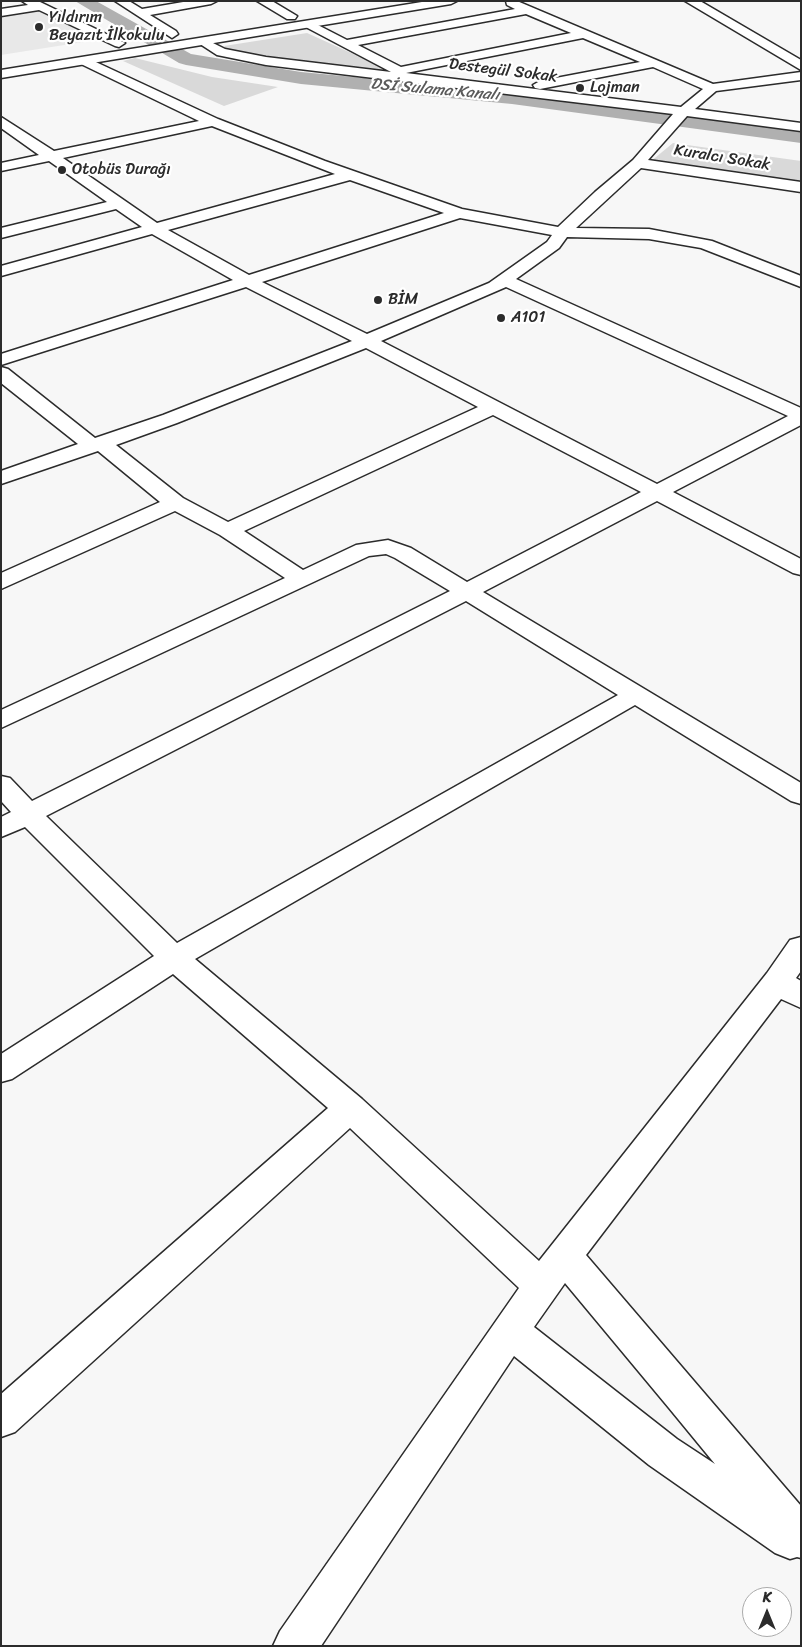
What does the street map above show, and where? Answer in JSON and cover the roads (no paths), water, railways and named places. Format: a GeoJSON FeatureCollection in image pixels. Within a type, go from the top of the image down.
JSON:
{"type":"FeatureCollection","features":[{"type":"Feature","properties":{"kind":"street"},"geometry":{"type":"LineString","coordinates":[[121,1],[170,34]]}},
{"type":"Feature","properties":{"kind":"street"},"geometry":{"type":"LineString","coordinates":[[140,13],[211,1]]}},
{"type":"Feature","properties":{"kind":"street"},"geometry":{"type":"LineString","coordinates":[[263,1],[291,16]]}},
{"type":"Feature","properties":{"kind":"street"},"geometry":{"type":"LineString","coordinates":[[1,61],[384,1]]}},
{"type":"Feature","properties":{"kind":"street"},"geometry":{"type":"LineString","coordinates":[[1,74],[85,62],[451,1]]}},
{"type":"Feature","properties":{"kind":"street"},"geometry":{"type":"LineString","coordinates":[[506,1],[712,88],[801,76]]}},
{"type":"Feature","properties":{"kind":"street"},"geometry":{"type":"LineString","coordinates":[[690,1],[801,66]]}},
{"type":"Feature","properties":{"kind":"street"},"geometry":{"type":"LineString","coordinates":[[1,12],[33,4],[119,43]]}},
{"type":"Feature","properties":{"kind":"street"},"geometry":{"type":"LineString","coordinates":[[346,44],[527,10]]}},
{"type":"Feature","properties":{"kind":"street"},"geometry":{"type":"LineString","coordinates":[[308,25],[399,71],[441,81]]}},
{"type":"Feature","properties":{"kind":"street"},"geometry":{"type":"LineString","coordinates":[[399,71],[583,34]]}},
{"type":"Feature","properties":{"kind":"street","name":"Destegül Sokak"},"geometry":{"type":"LineString","coordinates":[[203,42],[221,52],[266,61],[532,92],[682,115],[801,128]]}},
{"type":"Feature","properties":{"kind":"street"},"geometry":{"type":"LineString","coordinates":[[85,62],[213,122],[350,175],[459,213],[562,232],[649,234],[679,238],[706,244],[801,282]]}},
{"type":"Feature","properties":{"kind":"street"},"geometry":{"type":"LineString","coordinates":[[532,92],[537,86],[656,63]]}},
{"type":"Feature","properties":{"kind":"street"},"geometry":{"type":"LineString","coordinates":[[1,478],[170,419],[368,342],[495,287],[553,245],[562,232],[600,195],[638,163],[666,131],[712,88]]}},
{"type":"Feature","properties":{"kind":"street"},"geometry":{"type":"LineString","coordinates":[[1,121],[153,228],[247,281],[801,568]]}},
{"type":"Feature","properties":{"kind":"street"},"geometry":{"type":"LineString","coordinates":[[1,167],[213,122]]}},
{"type":"Feature","properties":{"kind":"street","name":"Kuralcı Sokak"},"geometry":{"type":"LineString","coordinates":[[638,163],[801,187]]}},
{"type":"Feature","properties":{"kind":"street"},"geometry":{"type":"LineString","coordinates":[[1,271],[350,175]]}},
{"type":"Feature","properties":{"kind":"street"},"geometry":{"type":"LineString","coordinates":[[762,182],[801,196]]}},
{"type":"Feature","properties":{"kind":"street"},"geometry":{"type":"LineString","coordinates":[[1,233],[119,204]]}},
{"type":"Feature","properties":{"kind":"street"},"geometry":{"type":"LineString","coordinates":[[1,360],[459,213]]}},
{"type":"Feature","properties":{"kind":"street"},"geometry":{"type":"LineString","coordinates":[[504,280],[801,416]]}},
{"type":"Feature","properties":{"kind":"street"},"geometry":{"type":"LineString","coordinates":[[1,374],[175,503],[228,530],[301,579]]}},
{"type":"Feature","properties":{"kind":"street"},"geometry":{"type":"LineString","coordinates":[[228,530],[494,408]]}},
{"type":"Feature","properties":{"kind":"street"},"geometry":{"type":"LineString","coordinates":[[15,821],[466,592],[801,416]]}},
{"type":"Feature","properties":{"kind":"street"},"geometry":{"type":"LineString","coordinates":[[1,582],[175,503]]}},
{"type":"Feature","properties":{"kind":"street"},"geometry":{"type":"LineString","coordinates":[[1,720],[364,550],[388,547],[403,553],[638,694],[801,795]]}},
{"type":"Feature","properties":{"kind":"street"},"geometry":{"type":"LineString","coordinates":[[1,1070],[174,958],[638,694]]}},
{"type":"Feature","properties":{"kind":"street"},"geometry":{"type":"LineString","coordinates":[[1,784],[15,821],[350,1108],[541,1286]]}},
{"type":"Feature","properties":{"kind":"street"},"geometry":{"type":"LineString","coordinates":[[296,1646],[541,1286],[564,1256],[790,989],[801,948]]}},
{"type":"Feature","properties":{"kind":"street"},"geometry":{"type":"LineString","coordinates":[[1,1419],[350,1108]]}},
{"type":"Feature","properties":{"kind":"street"},"geometry":{"type":"LineString","coordinates":[[564,1256],[683,1394],[801,1538]]}},
{"type":"Feature","properties":{"kind":"street"},"geometry":{"type":"LineString","coordinates":[[511,1331],[663,1452],[801,1546]]}},
{"type":"Feature","properties":{"kind":"waterway","name":"DSİ Sulama Kanalı"},"geometry":{"type":"LineString","coordinates":[[83,1],[186,59],[301,78],[512,98],[801,137]]}},
{"type":"Feature","properties":{"kind":"place","name":"Yıldırım Beyazıt İlkokulu"},"geometry":{"type":"Point","coordinates":[39,27]}},
{"type":"Feature","properties":{"kind":"place","name":"Lojman"},"geometry":{"type":"Point","coordinates":[580,88]}},
{"type":"Feature","properties":{"kind":"place","name":"Otobüs Durağı"},"geometry":{"type":"Point","coordinates":[62,170]}},
{"type":"Feature","properties":{"kind":"place","name":"BİM"},"geometry":{"type":"Point","coordinates":[378,300]}},
{"type":"Feature","properties":{"kind":"place","name":"A101"},"geometry":{"type":"Point","coordinates":[501,318]}}]}
